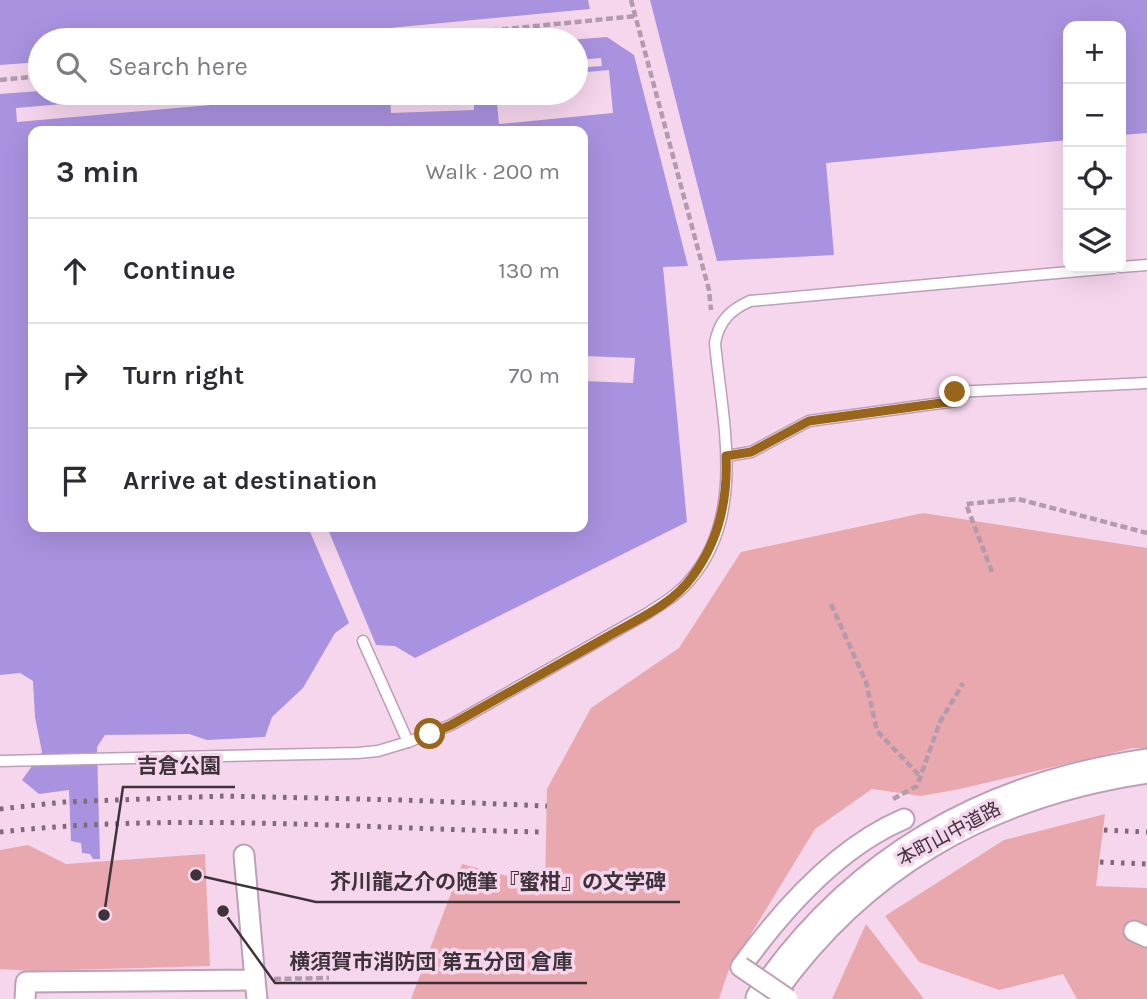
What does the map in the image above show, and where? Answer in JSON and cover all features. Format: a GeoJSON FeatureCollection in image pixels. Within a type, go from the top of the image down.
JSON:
{"type":"FeatureCollection","features":[{"type":"Feature","properties":{"kind":"highway","name":"本町山中道路"},"geometry":{"type":"LineString","coordinates":[[780,999],[818,950],[881,889],[915,865],[970,834],[992,817],[1067,782],[1147,766]]}},
{"type":"Feature","properties":{"kind":"highway","name":"本町山中道路"},"geometry":{"type":"LineString","coordinates":[[763,999],[780,973],[821,925],[877,874],[935,836],[1074,795],[1147,781]]}},
{"type":"Feature","properties":{"kind":"street"},"geometry":{"type":"LineString","coordinates":[[788,999],[741,967],[767,932],[820,876],[880,829],[904,819]]}},
{"type":"Feature","properties":{"kind":"street"},"geometry":{"type":"LineString","coordinates":[[25,999],[26,982],[256,990],[244,855]]}},
{"type":"Feature","properties":{"kind":"lane"},"geometry":{"type":"LineString","coordinates":[[1126,267],[1147,265]]}},
{"type":"Feature","properties":{"kind":"lane"},"geometry":{"type":"LineString","coordinates":[[0,761],[357,753],[378,751],[451,725],[648,613],[691,580],[703,562],[720,525],[725,498],[726,456],[715,342],[720,325],[729,313],[750,301],[1063,273]]}},
{"type":"Feature","properties":{"kind":"lane"},"geometry":{"type":"LineString","coordinates":[[726,456],[751,452],[809,421],[956,401],[955,392],[1147,383]]}},
{"type":"Feature","properties":{"kind":"lane"},"geometry":{"type":"LineString","coordinates":[[363,641],[408,742]]}},
{"type":"Feature","properties":{"kind":"path"},"geometry":{"type":"LineString","coordinates":[[631,0],[709,290],[715,342]]}},
{"type":"Feature","properties":{"kind":"path"},"geometry":{"type":"LineString","coordinates":[[516,28],[636,16]]}},
{"type":"Feature","properties":{"kind":"path"},"geometry":{"type":"LineString","coordinates":[[0,80],[28,77]]}},
{"type":"Feature","properties":{"kind":"path"},"geometry":{"type":"LineString","coordinates":[[992,572],[966,504],[1018,499],[1147,533]]}},
{"type":"Feature","properties":{"kind":"path"},"geometry":{"type":"LineString","coordinates":[[831,604],[866,682],[877,731],[920,776]]}},
{"type":"Feature","properties":{"kind":"path"},"geometry":{"type":"LineString","coordinates":[[880,829],[872,811],[916,786],[940,722],[962,683]]}},
{"type":"Feature","properties":{"kind":"path"},"geometry":{"type":"LineString","coordinates":[[256,990],[329,978]]}},
{"type":"Feature","properties":{"kind":"shaded area"},"geometry":{"type":"Polygon","coordinates":[[[0,0],[588,0],[590,9],[390,28],[28,28],[28,63],[0,65],[0,0]]]}},
{"type":"Feature","properties":{"kind":"shaded area"},"geometry":{"type":"Polygon","coordinates":[[[650,0],[1147,0],[1147,133],[1126,135],[1126,21],[1063,21],[1063,140],[826,163],[834,255],[717,261],[650,0]]]}},
{"type":"Feature","properties":{"kind":"shaded area"},"geometry":{"type":"Polygon","coordinates":[[[607,37],[634,55],[688,266],[663,267],[687,522],[415,658],[395,646],[376,645],[329,532],[588,532],[588,381],[633,383],[635,358],[588,356],[588,126],[28,126],[28,532],[310,532],[349,623],[335,633],[303,688],[272,717],[265,737],[207,740],[189,734],[105,735],[97,747],[100,859],[93,859],[90,854],[82,853],[81,843],[71,841],[69,790],[39,794],[22,780],[42,752],[35,717],[33,681],[20,673],[0,675],[0,94],[28,92],[28,105],[51,105],[16,108],[17,122],[211,105],[391,105],[391,113],[474,110],[474,105],[497,105],[499,124],[613,113],[609,70],[588,72],[588,67],[602,66],[601,58],[588,59],[588,38],[607,37]]]}},
{"type":"Feature","properties":{"kind":"shaded area"},"geometry":{"type":"Polygon","coordinates":[[[923,513],[1147,548],[1147,748],[1133,748],[921,796],[872,789],[815,829],[728,972],[719,999],[411,999],[462,864],[545,886],[547,789],[591,708],[679,648],[741,552],[923,513]]]}},
{"type":"Feature","properties":{"kind":"shaded area"},"geometry":{"type":"Polygon","coordinates":[[[1105,814],[1096,886],[1147,888],[1147,999],[1077,999],[1063,974],[999,990],[919,962],[885,916],[1004,840],[1105,814]]]}},
{"type":"Feature","properties":{"kind":"shaded area"},"geometry":{"type":"Polygon","coordinates":[[[28,845],[66,864],[205,854],[210,966],[33,971],[0,969],[0,850],[28,845]]]}},
{"type":"Feature","properties":{"kind":"shaded area"},"geometry":{"type":"Polygon","coordinates":[[[866,924],[924,999],[832,999],[866,924]]]}},
{"type":"Feature","properties":{"kind":"railway"},"geometry":{"type":"LineString","coordinates":[[0,809],[64,802],[224,796],[547,806]]}},
{"type":"Feature","properties":{"kind":"railway"},"geometry":{"type":"LineString","coordinates":[[0,832],[68,826],[204,822],[545,832]]}},
{"type":"Feature","properties":{"kind":"railway"},"geometry":{"type":"LineString","coordinates":[[1104,830],[1147,832]]}},
{"type":"Feature","properties":{"kind":"railway"},"geometry":{"type":"LineString","coordinates":[[1100,862],[1147,864]]}},
{"type":"Feature","properties":{"kind":"place","name":"芥川龍之介の随筆『蜜柑』の文学碑"},"geometry":{"type":"Point","coordinates":[196,875]}},
{"type":"Feature","properties":{"kind":"place","name":"横須賀市消防団 第五分団 倉庫"},"geometry":{"type":"Point","coordinates":[223,911]}},
{"type":"Feature","properties":{"kind":"place","name":"吉倉公園"},"geometry":{"type":"Point","coordinates":[104,915]}},
{"type":"Feature","properties":{"kind":"route"},"geometry":{"type":"LineString","coordinates":[[430,734],[451,725],[648,613],[691,580],[703,562],[720,525],[727,477],[726,456],[751,452],[809,421],[956,401],[955,392]]}}]}
